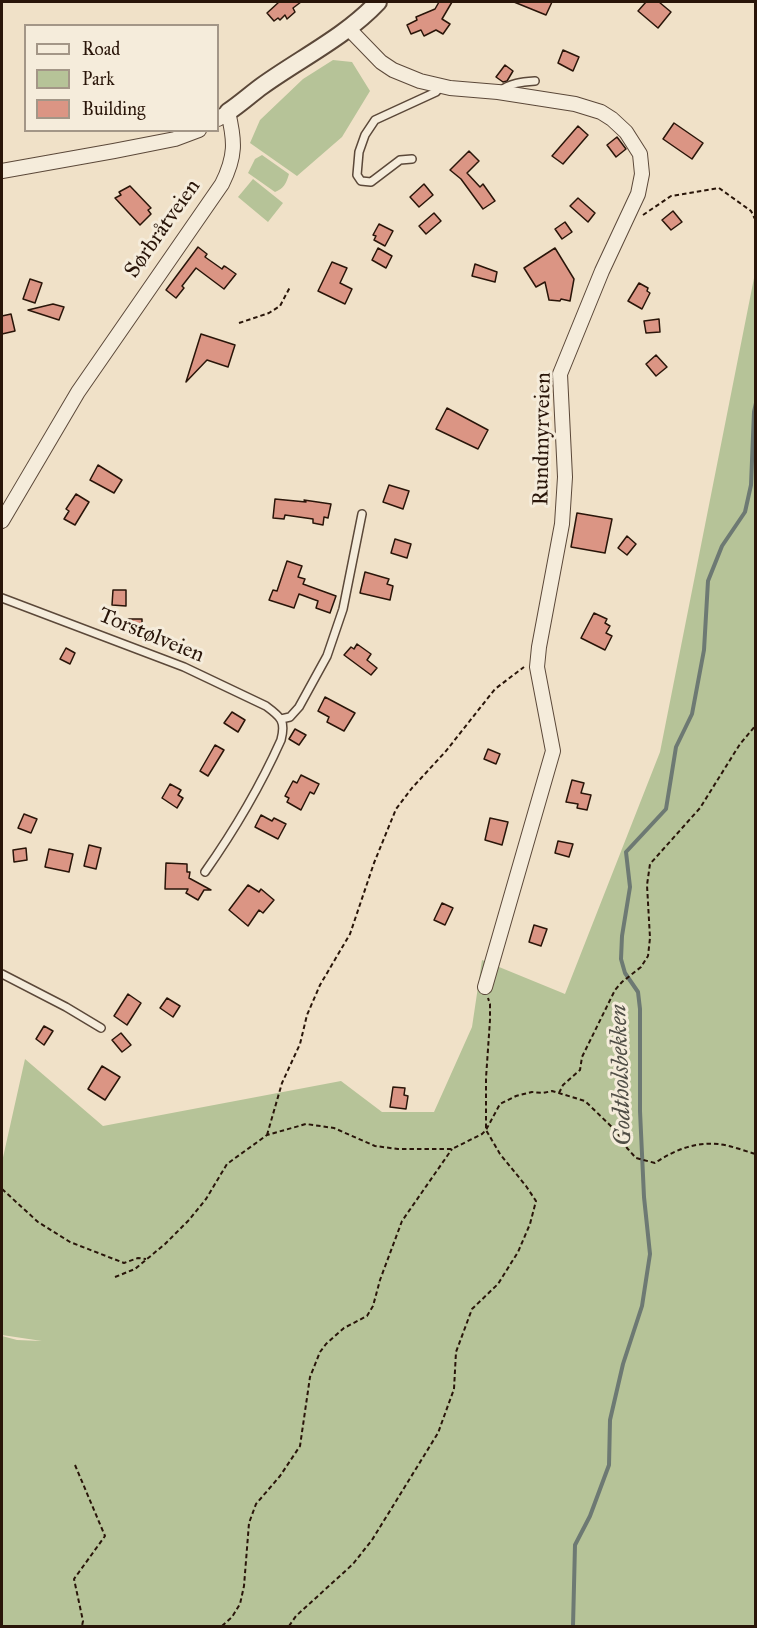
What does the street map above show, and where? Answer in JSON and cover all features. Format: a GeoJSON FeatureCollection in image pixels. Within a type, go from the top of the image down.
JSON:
{"type":"FeatureCollection","features":[{"type":"Feature","properties":{"kind":"street","name":"Sørbråtveien"},"geometry":{"type":"LineString","coordinates":[[2,521],[78,392],[228,173],[234,152],[234,139],[223,115],[349,29],[378,2]]}},
{"type":"Feature","properties":{"kind":"street","name":"Rundmyrveien"},"geometry":{"type":"LineString","coordinates":[[349,29],[381,62],[393,70],[420,81],[589,107],[612,119],[626,132],[640,154],[642,174],[638,194],[590,299],[560,374],[565,477],[562,524],[537,667],[553,751],[485,987]]}},
{"type":"Feature","properties":{"kind":"street"},"geometry":{"type":"LineString","coordinates":[[2,171],[175,139],[194,132]]}},
{"type":"Feature","properties":{"kind":"lane"},"geometry":{"type":"LineString","coordinates":[[498,92],[510,85],[535,81]]}},
{"type":"Feature","properties":{"kind":"lane"},"geometry":{"type":"LineString","coordinates":[[412,159],[400,160],[371,182],[361,181],[357,175],[357,162],[362,144],[375,120],[436,92],[441,86]]}},
{"type":"Feature","properties":{"kind":"lane"},"geometry":{"type":"LineString","coordinates":[[205,872],[232,833],[261,783],[281,740],[283,732],[281,719],[290,717],[299,707],[327,657],[343,609],[362,514]]}},
{"type":"Feature","properties":{"kind":"lane","name":"Torstølveien"},"geometry":{"type":"LineString","coordinates":[[2,598],[184,667],[266,706],[281,719]]}},
{"type":"Feature","properties":{"kind":"lane"},"geometry":{"type":"LineString","coordinates":[[2,974],[66,1006],[101,1029]]}},
{"type":"Feature","properties":{"kind":"path"},"geometry":{"type":"LineString","coordinates":[[623,228],[671,196],[719,188],[751,211],[756,221]]}},
{"type":"Feature","properties":{"kind":"path"},"geometry":{"type":"LineString","coordinates":[[239,323],[269,313],[280,306],[290,287]]}},
{"type":"Feature","properties":{"kind":"path"},"geometry":{"type":"LineString","coordinates":[[267,1135],[282,1083],[300,1044],[307,1015],[320,986],[350,934],[374,863],[396,809],[495,689],[528,664]]}},
{"type":"Feature","properties":{"kind":"path"},"geometry":{"type":"LineString","coordinates":[[558,1093],[563,1085],[580,1070],[582,1057],[615,990],[641,967],[648,956],[650,938],[647,885],[650,864],[700,808],[740,744],[756,725]]}},
{"type":"Feature","properties":{"kind":"path"},"geometry":{"type":"LineString","coordinates":[[289,1626],[296,1616],[353,1564],[372,1540],[438,1433],[454,1389],[456,1352],[472,1309],[498,1284],[518,1252],[530,1224],[536,1201],[500,1155],[486,1130],[490,1004],[485,987]]}},
{"type":"Feature","properties":{"kind":"path"},"geometry":{"type":"LineString","coordinates":[[115,1277],[135,1269],[189,1220],[206,1199],[227,1164],[267,1135],[306,1124],[334,1128],[375,1146],[398,1149],[452,1149],[474,1140],[486,1130],[500,1104],[516,1096],[532,1092],[552,1091],[585,1101],[616,1131],[636,1158],[655,1163],[669,1154],[702,1144],[719,1144],[756,1154]]}},
{"type":"Feature","properties":{"kind":"path"},"geometry":{"type":"LineString","coordinates":[[222,1626],[232,1617],[240,1604],[245,1576],[249,1523],[256,1504],[280,1476],[300,1446],[310,1377],[320,1352],[344,1328],[367,1316],[373,1306],[402,1221],[452,1149]]}},
{"type":"Feature","properties":{"kind":"path"},"geometry":{"type":"LineString","coordinates":[[2,1189],[38,1222],[70,1242],[124,1263],[138,1258],[146,1259]]}},
{"type":"Feature","properties":{"kind":"path"},"geometry":{"type":"LineString","coordinates":[[75,1465],[105,1536],[74,1579],[83,1621],[82,1626]]}},
{"type":"Feature","properties":{"kind":"green space"},"geometry":{"type":"Polygon","coordinates":[[[333,60],[352,62],[370,91],[342,137],[297,176],[250,143],[260,120],[303,79],[333,60]]]}},
{"type":"Feature","properties":{"kind":"green space"},"geometry":{"type":"Polygon","coordinates":[[[262,155],[289,174],[281,189],[275,192],[248,173],[255,159],[262,155]]]}},
{"type":"Feature","properties":{"kind":"green space"},"geometry":{"type":"Polygon","coordinates":[[[253,179],[283,203],[268,222],[238,197],[253,179]]]}},
{"type":"Feature","properties":{"kind":"green space"},"geometry":{"type":"Polygon","coordinates":[[[755,273],[755,1626],[2,1626],[2,1336],[17,1340],[42,1341],[2,1335],[2,1162],[25,1059],[103,1126],[341,1081],[382,1112],[434,1112],[472,1027],[482,960],[565,994],[660,752],[755,273]]]}},
{"type":"Feature","properties":{"kind":"building"},"geometry":{"type":"Polygon","coordinates":[[[279,2],[301,2],[293,8],[295,12],[287,19],[285,15],[280,20],[278,18],[274,21],[267,13],[279,2]]]}},
{"type":"Feature","properties":{"kind":"building"},"geometry":{"type":"Polygon","coordinates":[[[439,2],[452,2],[442,19],[450,24],[443,34],[436,30],[424,36],[421,30],[411,34],[407,25],[417,20],[416,17],[435,9],[439,2]]]}},
{"type":"Feature","properties":{"kind":"building"},"geometry":{"type":"Polygon","coordinates":[[[514,2],[552,2],[546,15],[514,2]]]}},
{"type":"Feature","properties":{"kind":"building"},"geometry":{"type":"Polygon","coordinates":[[[646,2],[659,2],[671,12],[658,28],[638,11],[646,2]]]}},
{"type":"Feature","properties":{"kind":"building"},"geometry":{"type":"Polygon","coordinates":[[[563,50],[579,57],[573,71],[558,63],[563,50]]]}},
{"type":"Feature","properties":{"kind":"building"},"geometry":{"type":"Polygon","coordinates":[[[505,65],[513,71],[507,81],[503,82],[496,77],[505,65]]]}},
{"type":"Feature","properties":{"kind":"building"},"geometry":{"type":"Polygon","coordinates":[[[674,123],[703,143],[692,159],[663,139],[674,123]]]}},
{"type":"Feature","properties":{"kind":"building"},"geometry":{"type":"Polygon","coordinates":[[[578,126],[588,135],[563,164],[552,156],[578,126]]]}},
{"type":"Feature","properties":{"kind":"building"},"geometry":{"type":"Polygon","coordinates":[[[617,137],[626,149],[616,157],[607,145],[617,137]]]}},
{"type":"Feature","properties":{"kind":"building"},"geometry":{"type":"Polygon","coordinates":[[[469,151],[479,161],[467,173],[480,187],[483,184],[495,201],[483,209],[461,179],[450,170],[469,151]]]}},
{"type":"Feature","properties":{"kind":"building"},"geometry":{"type":"Polygon","coordinates":[[[424,184],[433,195],[419,207],[410,197],[424,184]]]}},
{"type":"Feature","properties":{"kind":"building"},"geometry":{"type":"Polygon","coordinates":[[[130,186],[151,208],[148,210],[151,214],[140,225],[115,198],[121,195],[119,192],[130,186]]]}},
{"type":"Feature","properties":{"kind":"building"},"geometry":{"type":"Polygon","coordinates":[[[578,198],[595,213],[588,222],[570,206],[578,198]]]}},
{"type":"Feature","properties":{"kind":"building"},"geometry":{"type":"Polygon","coordinates":[[[673,211],[682,222],[671,230],[662,220],[673,211]]]}},
{"type":"Feature","properties":{"kind":"building"},"geometry":{"type":"Polygon","coordinates":[[[434,213],[441,221],[426,234],[419,226],[434,213]]]}},
{"type":"Feature","properties":{"kind":"building"},"geometry":{"type":"Polygon","coordinates":[[[565,222],[572,232],[562,239],[555,229],[565,222]]]}},
{"type":"Feature","properties":{"kind":"building"},"geometry":{"type":"Polygon","coordinates":[[[379,224],[393,231],[385,246],[374,240],[376,236],[373,235],[379,224]]]}},
{"type":"Feature","properties":{"kind":"building"},"geometry":{"type":"Polygon","coordinates":[[[198,247],[207,254],[205,257],[222,269],[224,266],[236,274],[224,289],[196,268],[176,298],[166,290],[198,247]]]}},
{"type":"Feature","properties":{"kind":"building"},"geometry":{"type":"Polygon","coordinates":[[[378,248],[392,256],[386,268],[372,260],[378,248]]]}},
{"type":"Feature","properties":{"kind":"building"},"geometry":{"type":"Polygon","coordinates":[[[555,248],[574,279],[570,301],[549,300],[545,282],[536,287],[524,268],[555,248]]]}},
{"type":"Feature","properties":{"kind":"building"},"geometry":{"type":"Polygon","coordinates":[[[332,262],[347,268],[340,283],[352,289],[345,304],[318,291],[332,262]]]}},
{"type":"Feature","properties":{"kind":"building"},"geometry":{"type":"Polygon","coordinates":[[[475,264],[497,272],[495,282],[472,276],[475,264]]]}},
{"type":"Feature","properties":{"kind":"building"},"geometry":{"type":"Polygon","coordinates":[[[30,279],[42,283],[35,303],[23,299],[30,279]]]}},
{"type":"Feature","properties":{"kind":"building"},"geometry":{"type":"Polygon","coordinates":[[[639,283],[648,288],[647,291],[650,293],[642,309],[628,301],[639,283]]]}},
{"type":"Feature","properties":{"kind":"building"},"geometry":{"type":"Polygon","coordinates":[[[53,304],[64,307],[59,320],[28,310],[53,304]]]}},
{"type":"Feature","properties":{"kind":"building"},"geometry":{"type":"Polygon","coordinates":[[[11,314],[15,331],[2,334],[2,316],[11,314]]]}},
{"type":"Feature","properties":{"kind":"building"},"geometry":{"type":"Polygon","coordinates":[[[659,319],[660,332],[646,333],[644,321],[659,319]]]}},
{"type":"Feature","properties":{"kind":"building"},"geometry":{"type":"Polygon","coordinates":[[[201,334],[235,345],[228,367],[207,360],[186,382],[201,334]]]}},
{"type":"Feature","properties":{"kind":"building"},"geometry":{"type":"Polygon","coordinates":[[[656,355],[667,367],[656,376],[646,364],[656,355]]]}},
{"type":"Feature","properties":{"kind":"building"},"geometry":{"type":"Polygon","coordinates":[[[447,408],[488,430],[478,449],[436,429],[447,408]]]}},
{"type":"Feature","properties":{"kind":"building"},"geometry":{"type":"Polygon","coordinates":[[[98,465],[122,480],[114,493],[90,480],[98,465]]]}},
{"type":"Feature","properties":{"kind":"building"},"geometry":{"type":"Polygon","coordinates":[[[389,485],[409,491],[403,509],[383,502],[389,485]]]}},
{"type":"Feature","properties":{"kind":"building"},"geometry":{"type":"Polygon","coordinates":[[[76,494],[89,502],[75,525],[64,519],[69,511],[66,509],[76,494]]]}},
{"type":"Feature","properties":{"kind":"building"},"geometry":{"type":"Polygon","coordinates":[[[275,499],[331,504],[328,518],[324,517],[323,525],[313,523],[313,519],[285,515],[284,519],[273,518],[275,499]]]}},
{"type":"Feature","properties":{"kind":"building"},"geometry":{"type":"Polygon","coordinates":[[[577,513],[612,519],[605,553],[571,547],[577,513]]]}},
{"type":"Feature","properties":{"kind":"building"},"geometry":{"type":"Polygon","coordinates":[[[627,536],[636,544],[627,555],[618,548],[627,536]]]}},
{"type":"Feature","properties":{"kind":"building"},"geometry":{"type":"Polygon","coordinates":[[[395,539],[411,544],[407,558],[391,553],[395,539]]]}},
{"type":"Feature","properties":{"kind":"building"},"geometry":{"type":"Polygon","coordinates":[[[287,561],[302,566],[298,577],[305,579],[303,584],[336,596],[330,613],[316,608],[318,601],[299,594],[294,608],[269,600],[273,590],[277,591],[287,561]]]}},
{"type":"Feature","properties":{"kind":"building"},"geometry":{"type":"Polygon","coordinates":[[[365,572],[389,579],[387,584],[393,586],[390,600],[360,593],[365,572]]]}},
{"type":"Feature","properties":{"kind":"building"},"geometry":{"type":"Polygon","coordinates":[[[113,590],[126,590],[126,606],[112,605],[113,590]]]}},
{"type":"Feature","properties":{"kind":"building"},"geometry":{"type":"Polygon","coordinates":[[[594,613],[607,619],[605,623],[610,626],[606,633],[612,636],[605,650],[581,638],[594,613]]]}},
{"type":"Feature","properties":{"kind":"building"},"geometry":{"type":"Polygon","coordinates":[[[127,619],[142,619],[142,633],[127,633],[127,619]]]}},
{"type":"Feature","properties":{"kind":"building"},"geometry":{"type":"Polygon","coordinates":[[[357,644],[371,654],[367,660],[377,668],[371,675],[344,655],[351,647],[354,649],[357,644]]]}},
{"type":"Feature","properties":{"kind":"building"},"geometry":{"type":"Polygon","coordinates":[[[66,648],[75,653],[70,664],[60,659],[66,648]]]}},
{"type":"Feature","properties":{"kind":"building"},"geometry":{"type":"Polygon","coordinates":[[[325,697],[355,713],[344,731],[327,722],[329,717],[318,711],[325,697]]]}},
{"type":"Feature","properties":{"kind":"building"},"geometry":{"type":"Polygon","coordinates":[[[232,712],[245,720],[238,732],[224,723],[232,712]]]}},
{"type":"Feature","properties":{"kind":"building"},"geometry":{"type":"Polygon","coordinates":[[[295,729],[306,735],[299,745],[289,739],[295,729]]]}},
{"type":"Feature","properties":{"kind":"building"},"geometry":{"type":"Polygon","coordinates":[[[215,745],[224,750],[208,776],[200,771],[215,745]]]}},
{"type":"Feature","properties":{"kind":"building"},"geometry":{"type":"Polygon","coordinates":[[[488,749],[500,754],[496,764],[484,759],[488,749]]]}},
{"type":"Feature","properties":{"kind":"building"},"geometry":{"type":"Polygon","coordinates":[[[301,775],[319,784],[314,794],[310,792],[301,810],[287,802],[289,798],[285,796],[293,781],[297,783],[301,775]]]}},
{"type":"Feature","properties":{"kind":"building"},"geometry":{"type":"Polygon","coordinates":[[[572,780],[584,783],[581,793],[591,795],[587,810],[577,808],[578,804],[566,802],[572,780]]]}},
{"type":"Feature","properties":{"kind":"building"},"geometry":{"type":"Polygon","coordinates":[[[170,784],[181,790],[178,795],[183,798],[177,808],[162,798],[170,784]]]}},
{"type":"Feature","properties":{"kind":"building"},"geometry":{"type":"Polygon","coordinates":[[[24,814],[37,819],[31,833],[18,828],[24,814]]]}},
{"type":"Feature","properties":{"kind":"building"},"geometry":{"type":"Polygon","coordinates":[[[261,815],[272,821],[274,818],[286,824],[278,839],[255,827],[261,815]]]}},
{"type":"Feature","properties":{"kind":"building"},"geometry":{"type":"Polygon","coordinates":[[[490,818],[508,822],[502,845],[485,840],[490,818]]]}},
{"type":"Feature","properties":{"kind":"building"},"geometry":{"type":"Polygon","coordinates":[[[558,841],[573,844],[569,857],[555,853],[558,841]]]}},
{"type":"Feature","properties":{"kind":"building"},"geometry":{"type":"Polygon","coordinates":[[[89,845],[101,848],[96,869],[84,866],[89,845]]]}},
{"type":"Feature","properties":{"kind":"building"},"geometry":{"type":"Polygon","coordinates":[[[26,848],[27,860],[14,862],[13,850],[26,848]]]}},
{"type":"Feature","properties":{"kind":"building"},"geometry":{"type":"Polygon","coordinates":[[[49,849],[73,854],[69,872],[45,867],[49,849]]]}},
{"type":"Feature","properties":{"kind":"building"},"geometry":{"type":"Polygon","coordinates":[[[166,863],[187,864],[187,872],[190,872],[189,878],[211,890],[204,890],[198,900],[186,893],[188,889],[165,889],[166,863]]]}},
{"type":"Feature","properties":{"kind":"building"},"geometry":{"type":"Polygon","coordinates":[[[248,885],[259,892],[261,889],[274,900],[263,913],[259,910],[248,926],[229,910],[248,885]]]}},
{"type":"Feature","properties":{"kind":"building"},"geometry":{"type":"Polygon","coordinates":[[[442,903],[453,908],[445,925],[434,920],[442,903]]]}},
{"type":"Feature","properties":{"kind":"building"},"geometry":{"type":"Polygon","coordinates":[[[534,925],[547,929],[541,946],[529,942],[534,925]]]}},
{"type":"Feature","properties":{"kind":"building"},"geometry":{"type":"Polygon","coordinates":[[[128,994],[141,1003],[127,1025],[114,1016],[128,994]]]}},
{"type":"Feature","properties":{"kind":"building"},"geometry":{"type":"Polygon","coordinates":[[[167,998],[180,1006],[173,1017],[160,1008],[167,998]]]}},
{"type":"Feature","properties":{"kind":"building"},"geometry":{"type":"Polygon","coordinates":[[[44,1026],[53,1031],[44,1045],[36,1039],[44,1026]]]}},
{"type":"Feature","properties":{"kind":"building"},"geometry":{"type":"Polygon","coordinates":[[[121,1033],[131,1045],[122,1052],[112,1040],[121,1033]]]}},
{"type":"Feature","properties":{"kind":"building"},"geometry":{"type":"Polygon","coordinates":[[[102,1066],[120,1077],[105,1100],[88,1089],[102,1066]]]}},
{"type":"Feature","properties":{"kind":"building"},"geometry":{"type":"Polygon","coordinates":[[[393,1087],[405,1088],[404,1095],[408,1096],[406,1109],[390,1107],[393,1087]]]}},
{"type":"Feature","properties":{"kind":"waterway","name":"Godtholsbekken"},"geometry":{"type":"LineString","coordinates":[[573,1626],[575,1545],[590,1516],[609,1465],[610,1420],[623,1364],[642,1306],[650,1254],[644,1197],[640,1111],[640,1009],[638,992],[625,973],[621,959],[622,936],[630,887],[626,852],[666,809],[676,747],[692,714],[704,650],[708,581],[722,546],[745,512],[751,485],[756,403]]}}]}
